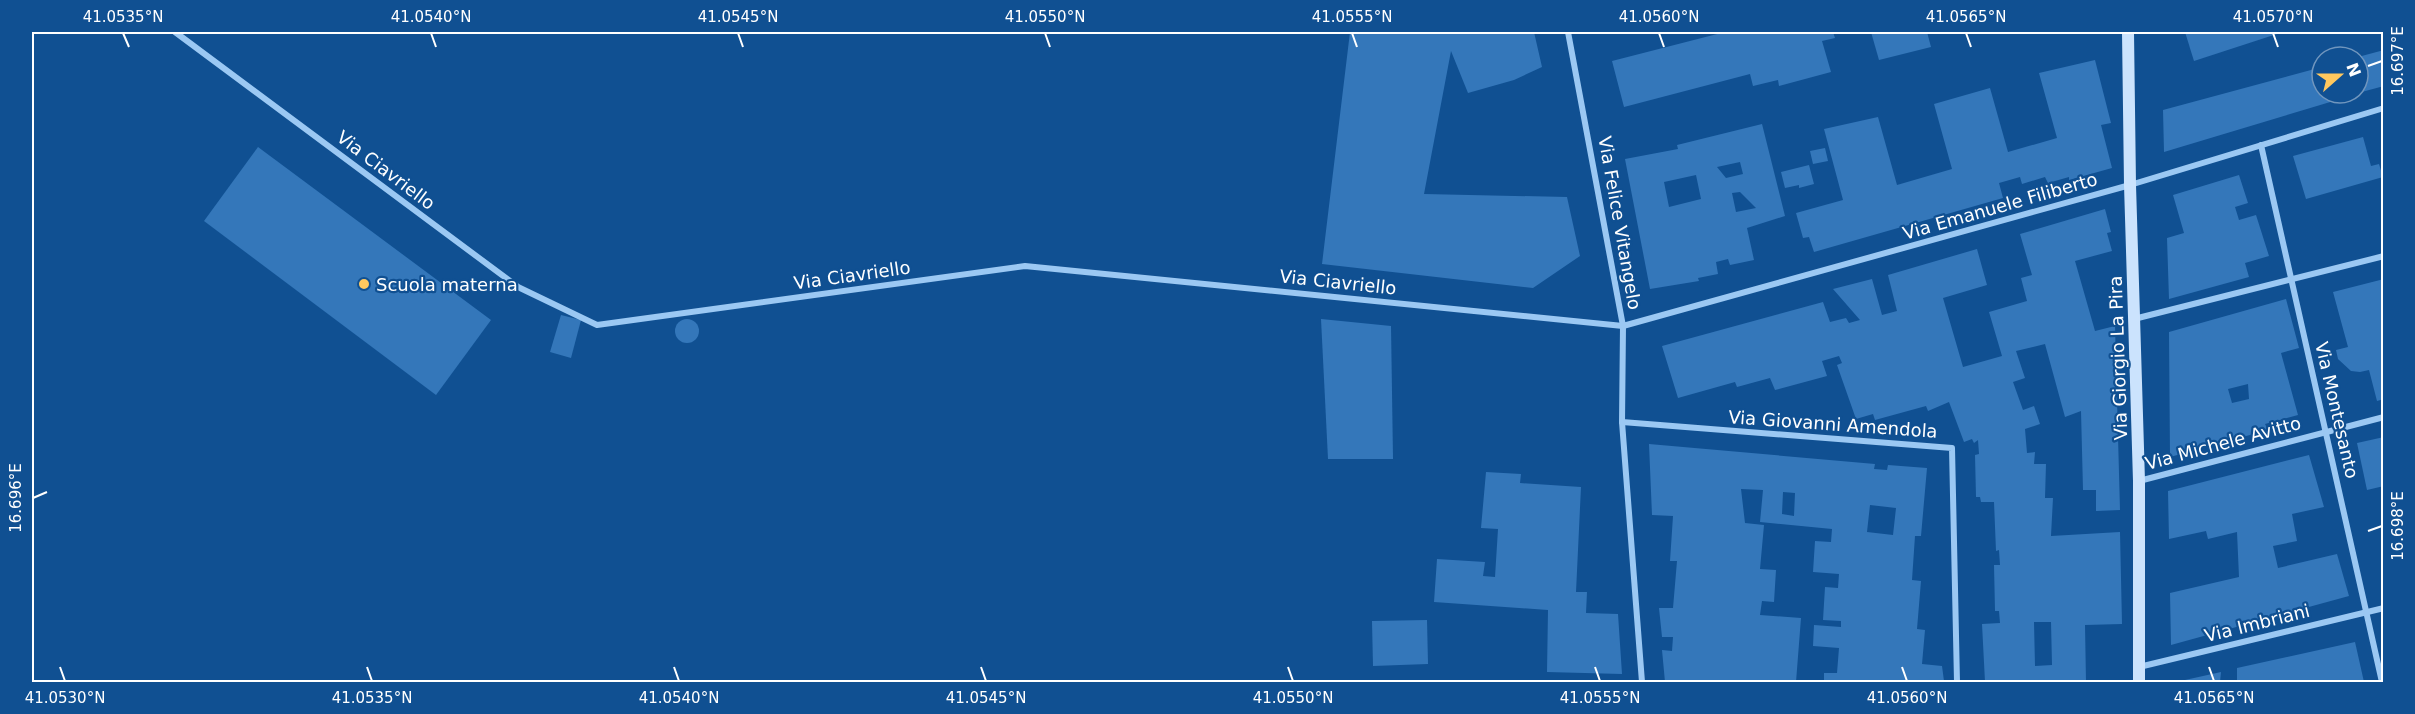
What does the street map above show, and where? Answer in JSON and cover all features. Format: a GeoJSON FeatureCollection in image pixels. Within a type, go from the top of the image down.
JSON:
{"type":"FeatureCollection","features":[{"type":"Feature","properties":{"kind":"street","name":"Via Ciavriello"},"geometry":{"type":"LineString","coordinates":[[175,32],[518,287],[597,325],[1025,266],[1623,326]]}},
{"type":"Feature","properties":{"kind":"street","name":"Via Felice Vitangelo"},"geometry":{"type":"LineString","coordinates":[[1568,32],[1623,326],[1622,422]]}},
{"type":"Feature","properties":{"kind":"street","name":"Via Giorgio La Pira"},"geometry":{"type":"LineString","coordinates":[[2128,32],[2139,481],[2139,682]]}},
{"type":"Feature","properties":{"kind":"street","name":"Via Emanuele Filiberto"},"geometry":{"type":"LineString","coordinates":[[1623,326],[2130,185],[2384,108]]}},
{"type":"Feature","properties":{"kind":"street","name":"Via Montesanto"},"geometry":{"type":"LineString","coordinates":[[2261,145],[2382,682]]}},
{"type":"Feature","properties":{"kind":"street"},"geometry":{"type":"LineString","coordinates":[[2134,319],[2384,256]]}},
{"type":"Feature","properties":{"kind":"street","name":"Via Michele Avitto"},"geometry":{"type":"LineString","coordinates":[[2139,481],[2384,417]]}},
{"type":"Feature","properties":{"kind":"street"},"geometry":{"type":"LineString","coordinates":[[1622,422],[1642,682]]}},
{"type":"Feature","properties":{"kind":"street","name":"Via Giovanni Amendola"},"geometry":{"type":"LineString","coordinates":[[1622,422],[1952,448],[1957,682]]}},
{"type":"Feature","properties":{"kind":"street","name":"Via Imbriani"},"geometry":{"type":"LineString","coordinates":[[2139,667],[2384,608]]}},
{"type":"Feature","properties":{"kind":"building"},"geometry":{"type":"Polygon","coordinates":[[[1350,32],[1534,32],[1542,67],[1514,80],[1468,93],[1451,51],[1424,194],[1567,197],[1580,256],[1533,288],[1322,264],[1350,32]]]}},
{"type":"Feature","properties":{"kind":"building"},"geometry":{"type":"Polygon","coordinates":[[[1725,32],[1833,32],[1835,38],[1822,41],[1831,72],[1779,86],[1778,80],[1753,86],[1750,74],[1624,107],[1612,61],[1725,32]]]}},
{"type":"Feature","properties":{"kind":"building"},"geometry":{"type":"Polygon","coordinates":[[[1871,32],[1927,32],[1931,47],[1879,60],[1871,32]]]}},
{"type":"Feature","properties":{"kind":"building"},"geometry":{"type":"Polygon","coordinates":[[[2185,32],[2283,32],[2194,61],[2185,32]]]}},
{"type":"Feature","properties":{"kind":"building"},"geometry":{"type":"Polygon","coordinates":[[[2384,50],[2384,86],[2370,90],[2370,54],[2384,50]]]}},
{"type":"Feature","properties":{"kind":"building"},"geometry":{"type":"Polygon","coordinates":[[[2095,60],[2111,123],[2101,125],[2112,168],[2069,180],[2069,177],[2048,183],[2045,177],[2022,184],[2020,177],[1999,183],[2003,198],[1814,252],[1809,237],[1803,238],[1796,213],[1843,200],[1824,129],[1878,117],[1897,185],[1952,169],[1934,104],[1990,88],[2008,152],[2057,138],[2039,73],[2095,60]]]}},
{"type":"Feature","properties":{"kind":"building"},"geometry":{"type":"Polygon","coordinates":[[[2310,70],[2310,105],[2320,105],[2164,152],[2163,110],[2310,70]]]}},
{"type":"Feature","properties":{"kind":"building"},"geometry":{"type":"Polygon","coordinates":[[[1762,124],[1785,216],[1747,228],[1754,260],[1730,265],[1728,259],[1716,262],[1718,274],[1698,278],[1699,281],[1650,289],[1625,159],[1678,149],[1677,145],[1762,124]],[[1740,162],[1717,167],[1726,178],[1743,174],[1740,162]],[[1696,175],[1664,182],[1669,207],[1701,199],[1696,175]],[[1740,192],[1732,193],[1736,212],[1756,208],[1740,192]]]}},
{"type":"Feature","properties":{"kind":"building"},"geometry":{"type":"Polygon","coordinates":[[[2363,137],[2371,166],[2379,164],[2383,177],[2306,199],[2293,156],[2363,137]]]}},
{"type":"Feature","properties":{"kind":"building"},"geometry":{"type":"Polygon","coordinates":[[[258,147],[491,320],[436,395],[204,221],[258,147]]]}},
{"type":"Feature","properties":{"kind":"building"},"geometry":{"type":"Polygon","coordinates":[[[1825,148],[1828,161],[1813,164],[1810,151],[1825,148]]]}},
{"type":"Feature","properties":{"kind":"building"},"geometry":{"type":"Polygon","coordinates":[[[1809,165],[1814,184],[1799,188],[1799,185],[1785,188],[1781,172],[1809,165]]]}},
{"type":"Feature","properties":{"kind":"building"},"geometry":{"type":"Polygon","coordinates":[[[2239,175],[2248,203],[2235,207],[2239,220],[2256,215],[2269,256],[2245,263],[2249,277],[2169,299],[2167,238],[2184,233],[2173,195],[2239,175]]]}},
{"type":"Feature","properties":{"kind":"building"},"geometry":{"type":"Polygon","coordinates":[[[2105,209],[2111,232],[2107,233],[2112,251],[2075,261],[2095,331],[2115,326],[2120,510],[2096,511],[2096,490],[2083,490],[2081,411],[2065,417],[2045,344],[2016,351],[2025,378],[2013,382],[2023,410],[2034,406],[2040,424],[2025,429],[2027,453],[2035,452],[2034,464],[2046,464],[2045,498],[2053,498],[2051,536],[2120,532],[2122,624],[2085,625],[2086,682],[1985,682],[1982,624],[2000,623],[1999,611],[1995,611],[1994,565],[2000,565],[1999,550],[1996,551],[1994,502],[1981,502],[1980,497],[1976,497],[1975,455],[1979,454],[1978,440],[1974,443],[1972,439],[1964,442],[1949,402],[1928,411],[1926,406],[1875,420],[1873,414],[1856,419],[1837,365],[1842,363],[1839,356],[1822,361],[1827,376],[1775,390],[1770,378],[1737,387],[1735,382],[1678,398],[1662,346],[1823,302],[1830,322],[1846,318],[1849,323],[1860,320],[1833,289],[1872,279],[1882,315],[1897,311],[1888,275],[1977,249],[1987,285],[1943,298],[1963,367],[2002,356],[1989,312],[2027,301],[2021,278],[2032,275],[2020,234],[2105,209]],[[2034,622],[2035,666],[2052,665],[2051,622],[2034,622]]]}},
{"type":"Feature","properties":{"kind":"building"},"geometry":{"type":"Polygon","coordinates":[[[2384,279],[2384,399],[2377,401],[2369,370],[2351,371],[2338,359],[2336,350],[2348,347],[2333,292],[2384,279]]]}},
{"type":"Feature","properties":{"kind":"building"},"geometry":{"type":"Polygon","coordinates":[[[2286,299],[2299,348],[2281,353],[2298,415],[2265,424],[2268,430],[2170,457],[2169,332],[2286,299]],[[2248,384],[2228,389],[2232,403],[2249,399],[2248,384]]]}},
{"type":"Feature","properties":{"kind":"building"},"geometry":{"type":"Polygon","coordinates":[[[561,315],[581,320],[571,358],[550,352],[561,315]]]}},
{"type":"Feature","properties":{"kind":"building"},"geometry":{"type":"Polygon","coordinates":[[[687,319],[696,322],[699,331],[696,340],[687,343],[678,340],[675,331],[678,322],[687,319]]]}},
{"type":"Feature","properties":{"kind":"building"},"geometry":{"type":"Polygon","coordinates":[[[1321,319],[1391,326],[1393,459],[1328,459],[1321,319]]]}},
{"type":"Feature","properties":{"kind":"building"},"geometry":{"type":"Polygon","coordinates":[[[2384,437],[2384,486],[2367,490],[2357,443],[2384,437]]]}},
{"type":"Feature","properties":{"kind":"building"},"geometry":{"type":"Polygon","coordinates":[[[1649,444],[1875,464],[1874,469],[1887,470],[1888,465],[1927,468],[1921,536],[1915,536],[1912,580],[1921,581],[1917,629],[1925,630],[1922,664],[1942,666],[1944,681],[1824,682],[1824,673],[1837,673],[1839,648],[1813,646],[1814,625],[1841,627],[1841,621],[1823,620],[1825,587],[1838,588],[1839,574],[1813,572],[1815,541],[1831,542],[1832,529],[1760,522],[1763,490],[1741,489],[1745,523],[1764,525],[1760,569],[1776,570],[1774,602],[1762,601],[1760,615],[1801,618],[1796,682],[1665,682],[1662,650],[1672,651],[1673,637],[1662,637],[1659,608],[1673,608],[1677,561],[1670,561],[1673,516],[1652,515],[1649,444]],[[1783,492],[1782,514],[1794,516],[1795,493],[1783,492]],[[1870,505],[1867,532],[1893,535],[1896,508],[1870,505]]]}},
{"type":"Feature","properties":{"kind":"building"},"geometry":{"type":"Polygon","coordinates":[[[2309,455],[2324,507],[2292,514],[2297,541],[2273,546],[2278,568],[2337,554],[2349,596],[2171,645],[2170,593],[2239,577],[2237,532],[2208,539],[2206,531],[2169,539],[2168,491],[2309,455]]]}},
{"type":"Feature","properties":{"kind":"building"},"geometry":{"type":"Polygon","coordinates":[[[1486,472],[1521,474],[1520,483],[1581,487],[1576,592],[1587,592],[1586,613],[1618,614],[1622,674],[1547,672],[1548,610],[1434,602],[1437,559],[1485,562],[1483,576],[1495,577],[1498,529],[1481,528],[1486,472]]]}},
{"type":"Feature","properties":{"kind":"building"},"geometry":{"type":"Polygon","coordinates":[[[1427,620],[1428,664],[1373,666],[1372,621],[1427,620]]]}},
{"type":"Feature","properties":{"kind":"building"},"geometry":{"type":"Polygon","coordinates":[[[2355,642],[2364,682],[2237,682],[2237,668],[2355,642]]]}},
{"type":"Feature","properties":{"kind":"building"},"geometry":{"type":"Polygon","coordinates":[[[2221,672],[2220,682],[2176,682],[2221,672]]]}},
{"type":"Feature","properties":{"kind":"place","name":"Scuola materna"},"geometry":{"type":"Point","coordinates":[364,284]}}]}
